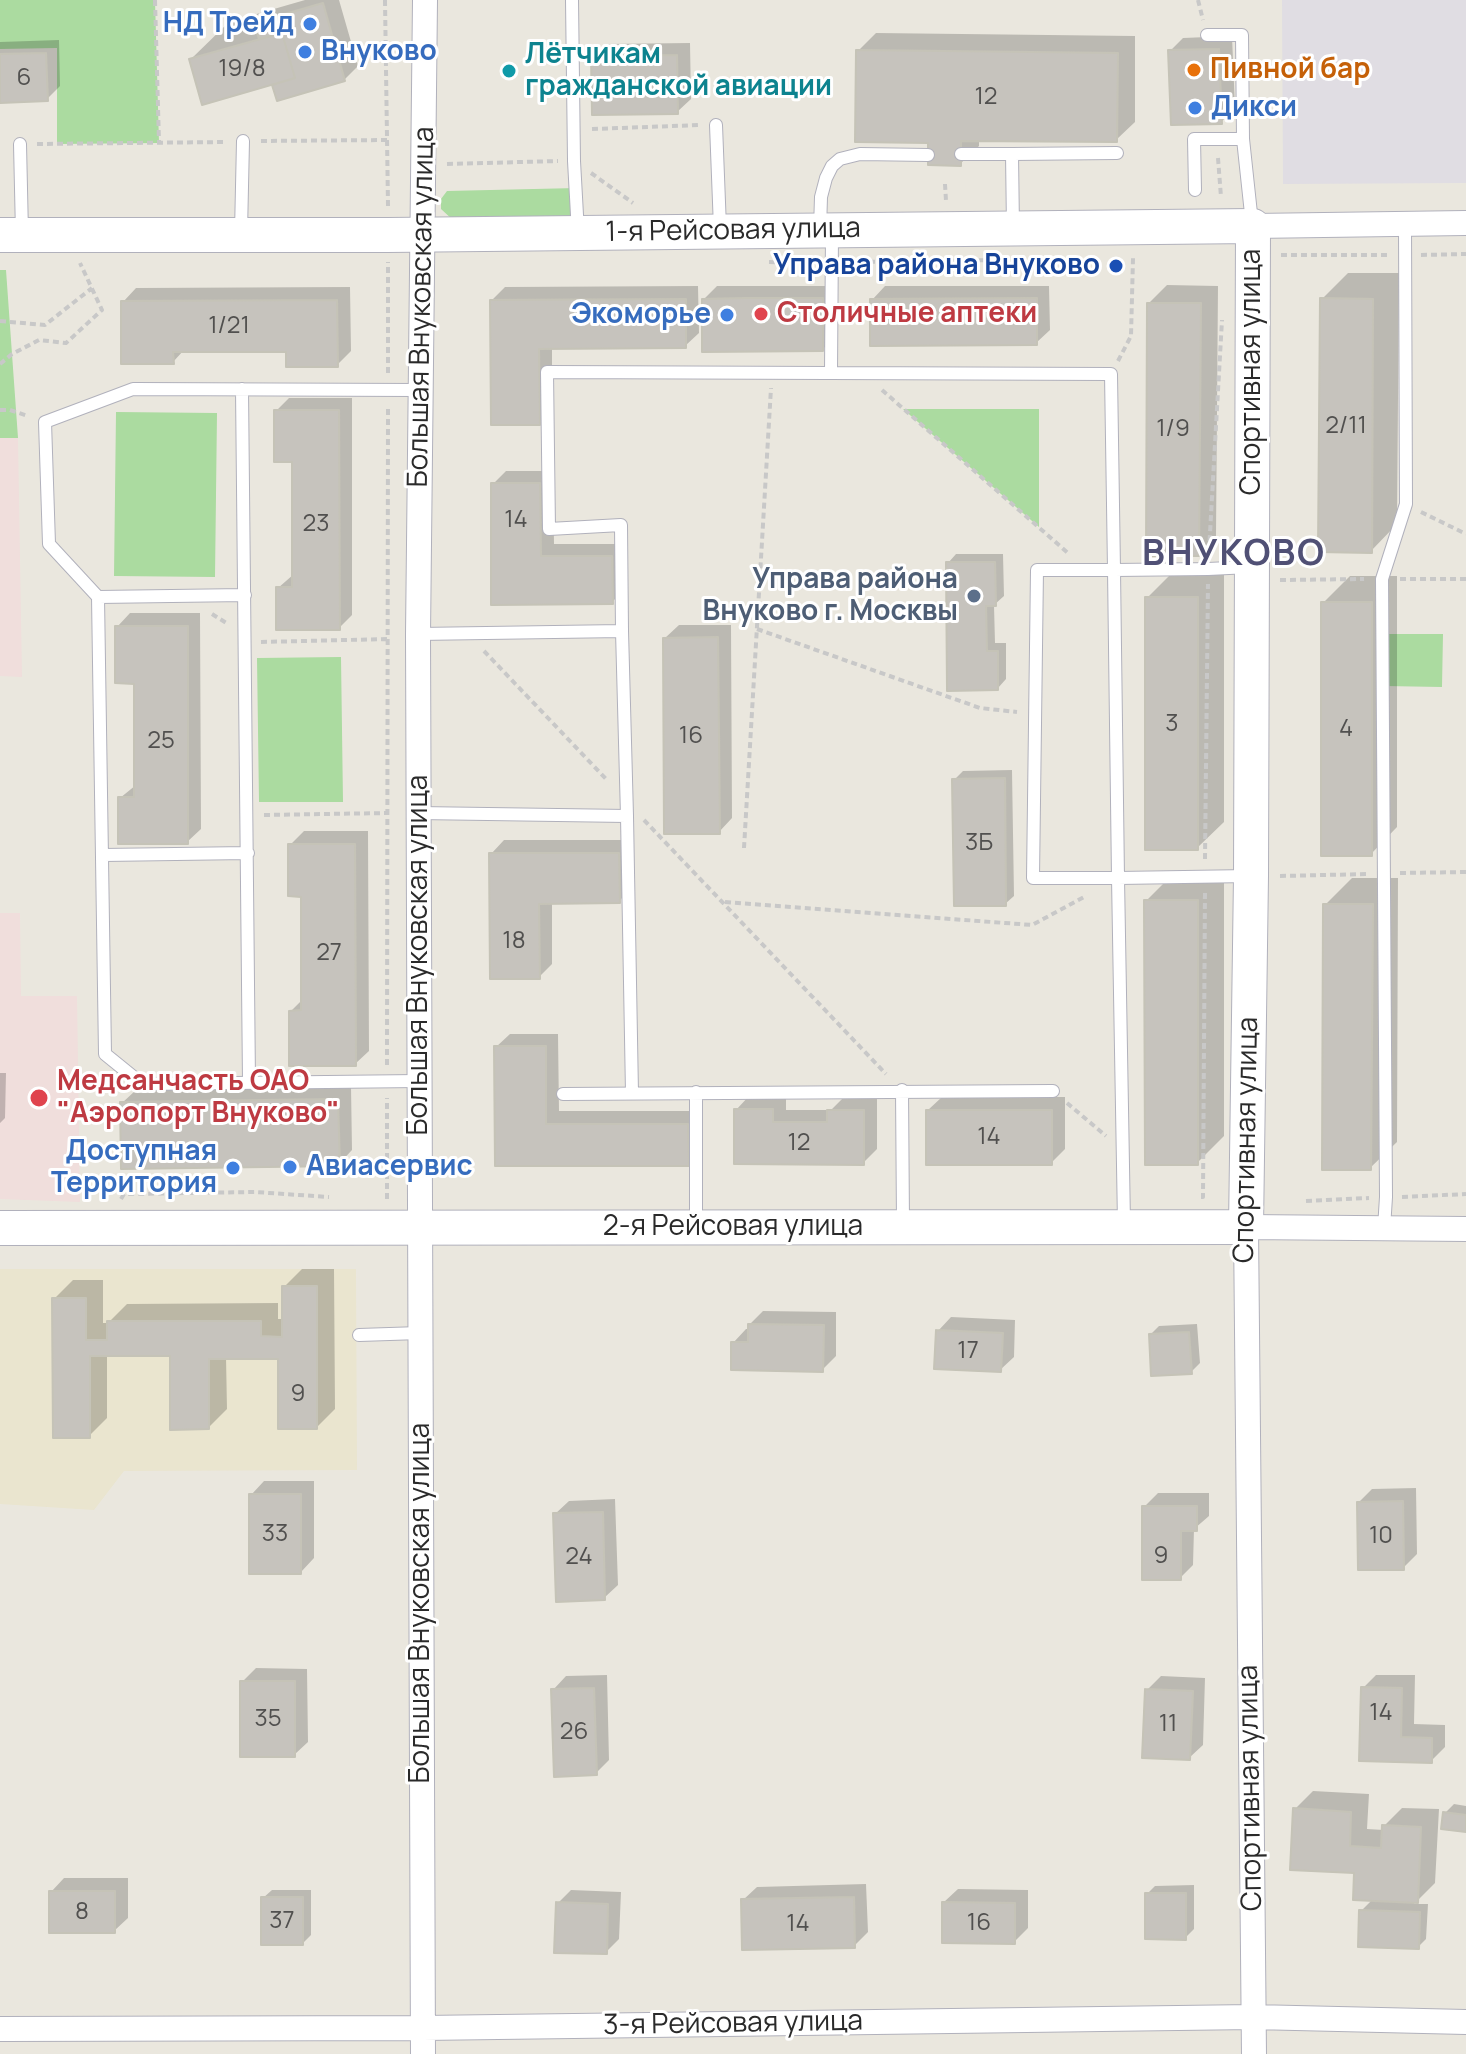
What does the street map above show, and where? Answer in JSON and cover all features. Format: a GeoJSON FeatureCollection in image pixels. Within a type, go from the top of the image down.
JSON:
{"type":"FeatureCollection","features":[{"type":"Feature","properties":{"kind":"street","name":"Большая Внуковская улица"},"geometry":{"type":"LineString","coordinates":[[423,2054],[418,634],[425,0]]}},
{"type":"Feature","properties":{"kind":"street","name":"1-я Рейсовая улица"},"geometry":{"type":"LineString","coordinates":[[11,236],[1466,223]]}},
{"type":"Feature","properties":{"kind":"street","name":"Спортивная улица"},"geometry":{"type":"LineString","coordinates":[[1253,226],[1251,876],[1246,1227],[1254,2054]]}},
{"type":"Feature","properties":{"kind":"street","name":"2-я Рейсовая улица"},"geometry":{"type":"LineString","coordinates":[[0,1228],[1124,1226],[1466,1229]]}},
{"type":"Feature","properties":{"kind":"street","name":"3-я Рейсовая улица"},"geometry":{"type":"LineString","coordinates":[[0,2029],[423,2028],[1253,2017],[1466,2022]]}},
{"type":"Feature","properties":{"kind":"lane"},"geometry":{"type":"LineString","coordinates":[[572,0],[578,233]]}},
{"type":"Feature","properties":{"kind":"lane"},"geometry":{"type":"LineString","coordinates":[[1207,35],[1242,35],[1243,139],[1253,226]]}},
{"type":"Feature","properties":{"kind":"lane"},"geometry":{"type":"LineString","coordinates":[[716,125],[720,231]]}},
{"type":"Feature","properties":{"kind":"lane"},"geometry":{"type":"LineString","coordinates":[[1195,190],[1194,139],[1243,139]]}},
{"type":"Feature","properties":{"kind":"lane"},"geometry":{"type":"LineString","coordinates":[[241,235],[243,141]]}},
{"type":"Feature","properties":{"kind":"lane"},"geometry":{"type":"LineString","coordinates":[[11,236],[20,144]]}},
{"type":"Feature","properties":{"kind":"lane"},"geometry":{"type":"LineString","coordinates":[[961,154],[1117,153]]}},
{"type":"Feature","properties":{"kind":"lane"},"geometry":{"type":"LineString","coordinates":[[831,373],[826,229],[821,197],[826,178],[840,159],[860,154],[928,155]]}},
{"type":"Feature","properties":{"kind":"lane"},"geometry":{"type":"LineString","coordinates":[[1012,154],[1013,228]]}},
{"type":"Feature","properties":{"kind":"lane"},"geometry":{"type":"LineString","coordinates":[[1384,1228],[1382,579],[1406,504],[1405,225]]}},
{"type":"Feature","properties":{"kind":"lane"},"geometry":{"type":"LineString","coordinates":[[632,1093],[621,525],[549,529],[547,372],[1111,374],[1124,1226]]}},
{"type":"Feature","properties":{"kind":"lane"},"geometry":{"type":"LineString","coordinates":[[419,390],[133,389],[45,422],[49,544],[98,597],[105,1054],[142,1084],[419,1081]]}},
{"type":"Feature","properties":{"kind":"lane"},"geometry":{"type":"LineString","coordinates":[[242,389],[249,1081]]}},
{"type":"Feature","properties":{"kind":"lane"},"geometry":{"type":"LineString","coordinates":[[1251,574],[1208,569],[1037,570],[1033,878],[1251,876]]}},
{"type":"Feature","properties":{"kind":"lane"},"geometry":{"type":"LineString","coordinates":[[98,597],[245,595]]}},
{"type":"Feature","properties":{"kind":"lane"},"geometry":{"type":"LineString","coordinates":[[418,634],[622,631]]}},
{"type":"Feature","properties":{"kind":"lane"},"geometry":{"type":"LineString","coordinates":[[418,813],[627,816]]}},
{"type":"Feature","properties":{"kind":"lane"},"geometry":{"type":"LineString","coordinates":[[103,855],[248,853]]}},
{"type":"Feature","properties":{"kind":"lane"},"geometry":{"type":"LineString","coordinates":[[902,1090],[903,1227]]}},
{"type":"Feature","properties":{"kind":"lane"},"geometry":{"type":"LineString","coordinates":[[563,1094],[1053,1091]]}},
{"type":"Feature","properties":{"kind":"lane"},"geometry":{"type":"LineString","coordinates":[[696,1092],[696,1227]]}},
{"type":"Feature","properties":{"kind":"lane"},"geometry":{"type":"LineString","coordinates":[[359,1335],[420,1333]]}},
{"type":"Feature","properties":{"kind":"path"},"geometry":{"type":"LineString","coordinates":[[155,0],[159,143]]}},
{"type":"Feature","properties":{"kind":"path"},"geometry":{"type":"LineString","coordinates":[[385,0],[388,216]]}},
{"type":"Feature","properties":{"kind":"path"},"geometry":{"type":"LineString","coordinates":[[1198,0],[1207,35]]}},
{"type":"Feature","properties":{"kind":"path"},"geometry":{"type":"LineString","coordinates":[[573,129],[716,125]]}},
{"type":"Feature","properties":{"kind":"path"},"geometry":{"type":"LineString","coordinates":[[1222,204],[1218,156],[1226,139]]}},
{"type":"Feature","properties":{"kind":"path"},"geometry":{"type":"LineString","coordinates":[[20,144],[387,140]]}},
{"type":"Feature","properties":{"kind":"path"},"geometry":{"type":"LineString","coordinates":[[425,165],[574,161],[634,204]]}},
{"type":"Feature","properties":{"kind":"path"},"geometry":{"type":"LineString","coordinates":[[945,184],[946,204]]}},
{"type":"Feature","properties":{"kind":"path"},"geometry":{"type":"LineString","coordinates":[[1271,255],[1466,254]]}},
{"type":"Feature","properties":{"kind":"path"},"geometry":{"type":"LineString","coordinates":[[387,1199],[389,255]]}},
{"type":"Feature","properties":{"kind":"path"},"geometry":{"type":"LineString","coordinates":[[1111,374],[1131,336],[1133,258]]}},
{"type":"Feature","properties":{"kind":"path"},"geometry":{"type":"LineString","coordinates":[[0,364],[39,340],[66,343],[102,310],[78,259]]}},
{"type":"Feature","properties":{"kind":"path"},"geometry":{"type":"LineString","coordinates":[[0,321],[45,325],[92,288]]}},
{"type":"Feature","properties":{"kind":"path"},"geometry":{"type":"LineString","coordinates":[[1187,1197],[1203,1197],[1208,569],[1222,319]]}},
{"type":"Feature","properties":{"kind":"path"},"geometry":{"type":"LineString","coordinates":[[862,373],[1088,570]]}},
{"type":"Feature","properties":{"kind":"path"},"geometry":{"type":"LineString","coordinates":[[744,848],[772,374]]}},
{"type":"Feature","properties":{"kind":"path"},"geometry":{"type":"LineString","coordinates":[[0,410],[10,410],[45,422]]}},
{"type":"Feature","properties":{"kind":"path"},"geometry":{"type":"LineString","coordinates":[[1406,504],[1466,534]]}},
{"type":"Feature","properties":{"kind":"path"},"geometry":{"type":"LineString","coordinates":[[1251,574],[1466,579]]}},
{"type":"Feature","properties":{"kind":"path"},"geometry":{"type":"LineString","coordinates":[[757,629],[980,708],[1035,713]]}},
{"type":"Feature","properties":{"kind":"path"},"geometry":{"type":"LineString","coordinates":[[468,634],[902,1090]]}},
{"type":"Feature","properties":{"kind":"path"},"geometry":{"type":"LineString","coordinates":[[274,641],[388,639]]}},
{"type":"Feature","properties":{"kind":"path"},"geometry":{"type":"LineString","coordinates":[[247,815],[388,813]]}},
{"type":"Feature","properties":{"kind":"path"},"geometry":{"type":"LineString","coordinates":[[1251,876],[1466,872]]}},
{"type":"Feature","properties":{"kind":"path"},"geometry":{"type":"LineString","coordinates":[[722,902],[1032,925],[1118,878]]}},
{"type":"Feature","properties":{"kind":"path"},"geometry":{"type":"LineString","coordinates":[[1053,1091],[1122,1150]]}},
{"type":"Feature","properties":{"kind":"path"},"geometry":{"type":"LineString","coordinates":[[1294,1202],[1466,1194]]}},
{"type":"Feature","properties":{"kind":"shaded area"},"geometry":{"type":"Polygon","coordinates":[[[1282,0],[1466,0],[1466,183],[1283,184],[1282,0]]]}},
{"type":"Feature","properties":{"kind":"shaded area"},"geometry":{"type":"Polygon","coordinates":[[[0,438],[18,438],[22,677],[0,676],[0,438]]]}},
{"type":"Feature","properties":{"kind":"shaded area","name":"Медсанчасть ОАО \"Аэропорт Внуково\""},"geometry":{"type":"Polygon","coordinates":[[[0,913],[20,913],[21,996],[77,996],[80,1202],[0,1199],[0,913]]]}},
{"type":"Feature","properties":{"kind":"shaded area"},"geometry":{"type":"Polygon","coordinates":[[[0,1269],[356,1269],[357,1470],[124,1471],[94,1510],[0,1504],[0,1269]]]}},
{"type":"Feature","properties":{"kind":"green space"},"geometry":{"type":"Polygon","coordinates":[[[0,0],[155,0],[159,143],[57,144],[57,48],[0,49],[0,0]]]}},
{"type":"Feature","properties":{"kind":"green space"},"geometry":{"type":"Polygon","coordinates":[[[577,188],[579,202],[569,218],[454,221],[441,209],[441,199],[447,191],[577,188]]]}},
{"type":"Feature","properties":{"kind":"green space"},"geometry":{"type":"Polygon","coordinates":[[[0,270],[6,270],[18,438],[0,438],[0,270]]]}},
{"type":"Feature","properties":{"kind":"green space"},"geometry":{"type":"Polygon","coordinates":[[[903,409],[1039,409],[1039,527],[903,409]]]}},
{"type":"Feature","properties":{"kind":"green space"},"geometry":{"type":"Polygon","coordinates":[[[116,412],[217,413],[215,577],[114,576],[116,412]]]}},
{"type":"Feature","properties":{"kind":"green space"},"geometry":{"type":"Polygon","coordinates":[[[1382,634],[1443,634],[1442,687],[1384,686],[1382,634]]]}},
{"type":"Feature","properties":{"kind":"green space"},"geometry":{"type":"Polygon","coordinates":[[[341,657],[343,802],[259,802],[257,658],[341,657]]]}},
{"type":"Feature","properties":{"kind":"building"},"geometry":{"type":"Polygon","coordinates":[[[323,3],[345,81],[277,101],[272,85],[295,78],[282,33],[259,39],[254,23],[323,3]]]}},
{"type":"Feature","properties":{"kind":"building"},"geometry":{"type":"Polygon","coordinates":[[[282,33],[295,78],[202,105],[189,59],[282,33]]]}},
{"type":"Feature","properties":{"kind":"building"},"geometry":{"type":"Polygon","coordinates":[[[1219,49],[1222,124],[1171,125],[1168,50],[1219,49]]]}},
{"type":"Feature","properties":{"kind":"building"},"geometry":{"type":"Polygon","coordinates":[[[856,50],[1118,53],[1117,142],[961,141],[961,166],[928,165],[928,143],[855,142],[856,50]]]}},
{"type":"Feature","properties":{"kind":"building"},"geometry":{"type":"Polygon","coordinates":[[[46,53],[48,101],[0,103],[0,54],[46,53]]]}},
{"type":"Feature","properties":{"kind":"building"},"geometry":{"type":"Polygon","coordinates":[[[677,55],[678,114],[592,115],[591,56],[677,55]]]}},
{"type":"Feature","properties":{"kind":"building"},"geometry":{"type":"Polygon","coordinates":[[[823,298],[823,351],[702,352],[702,299],[823,298]]]}},
{"type":"Feature","properties":{"kind":"building"},"geometry":{"type":"Polygon","coordinates":[[[1037,298],[1037,345],[870,346],[870,299],[1037,298]]]}},
{"type":"Feature","properties":{"kind":"building"},"geometry":{"type":"Polygon","coordinates":[[[1320,298],[1373,299],[1372,553],[1318,552],[1320,298]]]}},
{"type":"Feature","properties":{"kind":"building"},"geometry":{"type":"Polygon","coordinates":[[[686,299],[686,348],[539,349],[540,425],[491,425],[490,300],[686,299]]]}},
{"type":"Feature","properties":{"kind":"building"},"geometry":{"type":"Polygon","coordinates":[[[337,300],[338,367],[286,367],[286,352],[173,352],[174,364],[121,364],[121,301],[337,300]]]}},
{"type":"Feature","properties":{"kind":"building"},"geometry":{"type":"Polygon","coordinates":[[[1147,303],[1201,303],[1199,556],[1146,556],[1147,303]]]}},
{"type":"Feature","properties":{"kind":"building"},"geometry":{"type":"Polygon","coordinates":[[[274,410],[339,410],[340,630],[276,630],[276,587],[292,587],[292,462],[274,462],[274,410]]]}},
{"type":"Feature","properties":{"kind":"building"},"geometry":{"type":"Polygon","coordinates":[[[491,483],[540,483],[541,556],[612,556],[613,604],[491,605],[491,483]]]}},
{"type":"Feature","properties":{"kind":"building"},"geometry":{"type":"Polygon","coordinates":[[[946,562],[995,562],[996,606],[986,606],[987,651],[998,651],[998,690],[947,691],[946,562]]]}},
{"type":"Feature","properties":{"kind":"building"},"geometry":{"type":"Polygon","coordinates":[[[1145,597],[1198,597],[1198,850],[1145,850],[1145,597]]]}},
{"type":"Feature","properties":{"kind":"building"},"geometry":{"type":"Polygon","coordinates":[[[1321,602],[1372,602],[1372,856],[1321,856],[1321,602]]]}},
{"type":"Feature","properties":{"kind":"building"},"geometry":{"type":"Polygon","coordinates":[[[115,626],[188,626],[188,844],[118,844],[118,797],[134,797],[134,684],[115,683],[115,626]]]}},
{"type":"Feature","properties":{"kind":"building"},"geometry":{"type":"Polygon","coordinates":[[[718,637],[720,834],[664,834],[663,638],[718,637]]]}},
{"type":"Feature","properties":{"kind":"building"},"geometry":{"type":"Polygon","coordinates":[[[1005,778],[1006,906],[954,906],[952,779],[1005,778]]]}},
{"type":"Feature","properties":{"kind":"building"},"geometry":{"type":"Polygon","coordinates":[[[288,844],[355,844],[356,1066],[289,1066],[289,1011],[301,1010],[301,897],[288,896],[288,844]]]}},
{"type":"Feature","properties":{"kind":"building"},"geometry":{"type":"Polygon","coordinates":[[[489,853],[619,853],[620,903],[539,904],[540,979],[490,979],[489,853]]]}},
{"type":"Feature","properties":{"kind":"building"},"geometry":{"type":"Polygon","coordinates":[[[1144,900],[1198,900],[1198,1165],[1145,1165],[1144,900]]]}},
{"type":"Feature","properties":{"kind":"building"},"geometry":{"type":"Polygon","coordinates":[[[1323,904],[1373,904],[1371,1170],[1322,1170],[1323,904]]]}},
{"type":"Feature","properties":{"kind":"building"},"geometry":{"type":"Polygon","coordinates":[[[494,1046],[546,1046],[546,1124],[688,1124],[689,1166],[495,1166],[494,1046]]]}},
{"type":"Feature","properties":{"kind":"building"},"geometry":{"type":"Polygon","coordinates":[[[338,1099],[340,1166],[121,1169],[120,1102],[338,1099]]]}},
{"type":"Feature","properties":{"kind":"building"},"geometry":{"type":"Polygon","coordinates":[[[734,1109],[773,1109],[773,1122],[827,1122],[827,1110],[864,1110],[864,1165],[734,1164],[734,1109]]]}},
{"type":"Feature","properties":{"kind":"building"},"geometry":{"type":"Polygon","coordinates":[[[926,1110],[1052,1110],[1052,1165],[926,1165],[926,1110]]]}},
{"type":"Feature","properties":{"kind":"building"},"geometry":{"type":"Polygon","coordinates":[[[282,1286],[317,1286],[317,1429],[278,1429],[278,1359],[209,1359],[209,1429],[170,1430],[170,1356],[90,1356],[90,1438],[53,1438],[52,1298],[86,1298],[86,1340],[107,1340],[107,1321],[261,1321],[261,1336],[282,1337],[282,1286]]]}},
{"type":"Feature","properties":{"kind":"building"},"geometry":{"type":"Polygon","coordinates":[[[748,1324],[824,1325],[823,1372],[731,1370],[731,1342],[748,1342],[748,1324]]]}},
{"type":"Feature","properties":{"kind":"building"},"geometry":{"type":"Polygon","coordinates":[[[936,1330],[1003,1333],[1001,1372],[934,1369],[936,1330]]]}},
{"type":"Feature","properties":{"kind":"building"},"geometry":{"type":"Polygon","coordinates":[[[1189,1332],[1192,1374],[1151,1376],[1149,1334],[1189,1332]]]}},
{"type":"Feature","properties":{"kind":"building"},"geometry":{"type":"Polygon","coordinates":[[[249,1494],[301,1494],[301,1574],[249,1574],[249,1494]]]}},
{"type":"Feature","properties":{"kind":"building"},"geometry":{"type":"Polygon","coordinates":[[[1403,1501],[1404,1570],[1358,1570],[1357,1502],[1403,1501]]]}},
{"type":"Feature","properties":{"kind":"building"},"geometry":{"type":"Polygon","coordinates":[[[1142,1506],[1197,1506],[1197,1531],[1181,1531],[1181,1580],[1142,1580],[1142,1506]]]}},
{"type":"Feature","properties":{"kind":"building"},"geometry":{"type":"Polygon","coordinates":[[[603,1512],[605,1600],[556,1602],[553,1513],[603,1512]]]}},
{"type":"Feature","properties":{"kind":"building"},"geometry":{"type":"Polygon","coordinates":[[[240,1681],[295,1681],[295,1757],[240,1757],[240,1681]]]}},
{"type":"Feature","properties":{"kind":"building"},"geometry":{"type":"Polygon","coordinates":[[[1361,1687],[1402,1688],[1401,1737],[1432,1738],[1432,1763],[1359,1761],[1361,1687]]]}},
{"type":"Feature","properties":{"kind":"building"},"geometry":{"type":"Polygon","coordinates":[[[594,1688],[597,1775],[554,1777],[551,1689],[594,1688]]]}},
{"type":"Feature","properties":{"kind":"building"},"geometry":{"type":"Polygon","coordinates":[[[1145,1689],[1193,1691],[1190,1760],[1142,1758],[1145,1689]]]}},
{"type":"Feature","properties":{"kind":"building"},"geometry":{"type":"Polygon","coordinates":[[[1293,1808],[1351,1812],[1350,1846],[1381,1848],[1382,1825],[1421,1827],[1418,1903],[1353,1900],[1354,1873],[1290,1870],[1293,1808]]]}},
{"type":"Feature","properties":{"kind":"building"},"geometry":{"type":"Polygon","coordinates":[[[1443,1812],[1466,1815],[1466,1832],[1441,1829],[1443,1812]]]}},
{"type":"Feature","properties":{"kind":"building"},"geometry":{"type":"Polygon","coordinates":[[[49,1891],[115,1891],[115,1933],[49,1933],[49,1891]]]}},
{"type":"Feature","properties":{"kind":"building"},"geometry":{"type":"Polygon","coordinates":[[[1145,1893],[1186,1893],[1186,1940],[1145,1939],[1145,1893]]]}},
{"type":"Feature","properties":{"kind":"building"},"geometry":{"type":"Polygon","coordinates":[[[261,1897],[303,1897],[303,1945],[261,1945],[261,1897]]]}},
{"type":"Feature","properties":{"kind":"building"},"geometry":{"type":"Polygon","coordinates":[[[854,1897],[855,1948],[742,1950],[741,1899],[854,1897]]]}},
{"type":"Feature","properties":{"kind":"building"},"geometry":{"type":"Polygon","coordinates":[[[556,1902],[608,1904],[607,1954],[554,1953],[556,1902]]]}},
{"type":"Feature","properties":{"kind":"building"},"geometry":{"type":"Polygon","coordinates":[[[942,1902],[1015,1903],[1015,1944],[942,1943],[942,1902]]]}},
{"type":"Feature","properties":{"kind":"building"},"geometry":{"type":"Polygon","coordinates":[[[1359,1910],[1420,1912],[1419,1949],[1358,1947],[1359,1910]]]}},
{"type":"Feature","properties":{"kind":"place","name":"НД Трейд"},"geometry":{"type":"Point","coordinates":[310,24]}},
{"type":"Feature","properties":{"kind":"place","name":"Внуково"},"geometry":{"type":"Point","coordinates":[305,52]}},
{"type":"Feature","properties":{"kind":"place","name":"Пивной бар"},"geometry":{"type":"Point","coordinates":[1194,70]}},
{"type":"Feature","properties":{"kind":"place","name":"Лётчикам гражданской авиации"},"geometry":{"type":"Point","coordinates":[509,71]}},
{"type":"Feature","properties":{"kind":"place","name":"Дикси"},"geometry":{"type":"Point","coordinates":[1195,108]}},
{"type":"Feature","properties":{"kind":"place","name":"Управа района Внуково"},"geometry":{"type":"Point","coordinates":[1116,266]}},
{"type":"Feature","properties":{"kind":"place","name":"Столичные аптеки"},"geometry":{"type":"Point","coordinates":[761,314]}},
{"type":"Feature","properties":{"kind":"place","name":"Экоморье"},"geometry":{"type":"Point","coordinates":[727,315]}},
{"type":"Feature","properties":{"kind":"place","name":"Управа района Внуково г. Москвы"},"geometry":{"type":"Point","coordinates":[974,596]}},
{"type":"Feature","properties":{"kind":"place","name":"Медсанчасть ОАО \"Аэропорт Внуково\""},"geometry":{"type":"Point","coordinates":[39,1098]}},
{"type":"Feature","properties":{"kind":"place","name":"Авиасервис"},"geometry":{"type":"Point","coordinates":[290,1167]}},
{"type":"Feature","properties":{"kind":"place","name":"Доступная Территория"},"geometry":{"type":"Point","coordinates":[233,1168]}},
{"type":"Feature","properties":{"kind":"district","name":"ВНУКОВО"},"geometry":{"type":"Point","coordinates":[1234,555]}}]}
